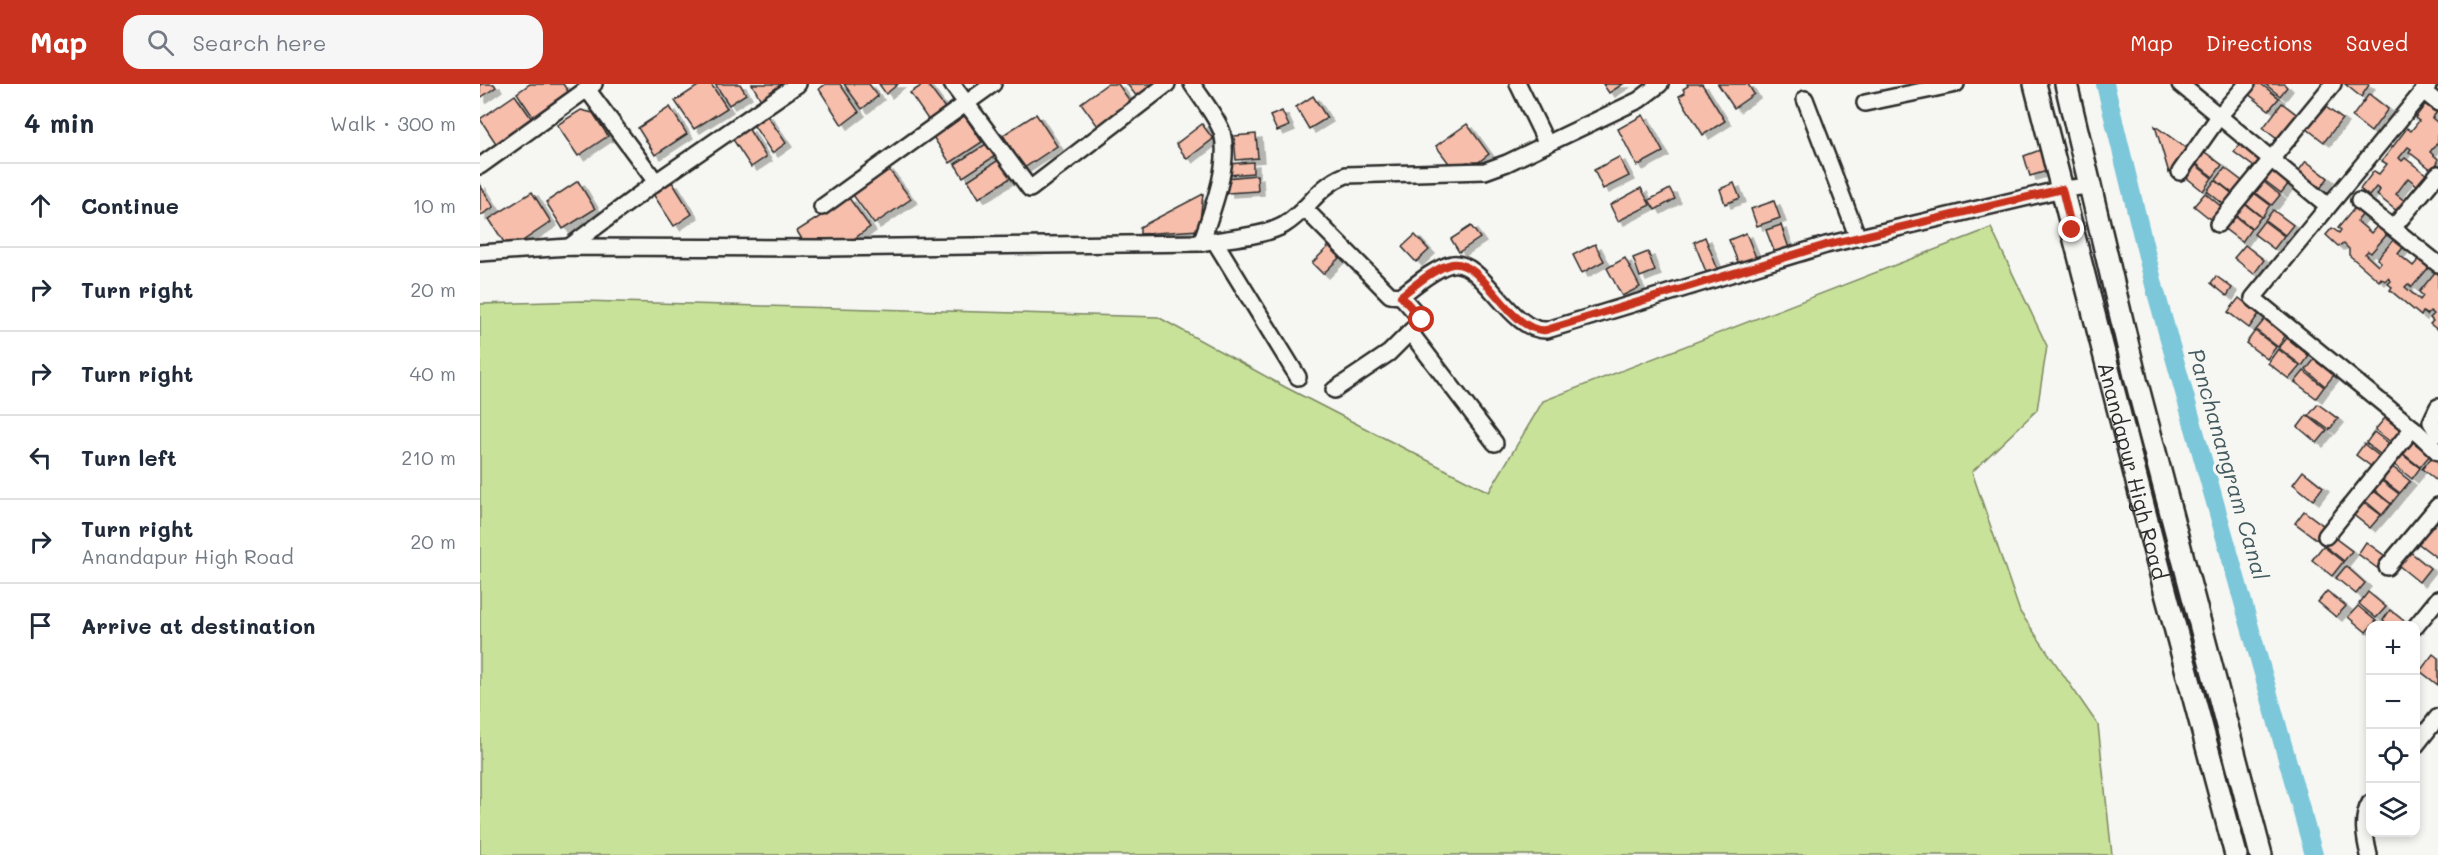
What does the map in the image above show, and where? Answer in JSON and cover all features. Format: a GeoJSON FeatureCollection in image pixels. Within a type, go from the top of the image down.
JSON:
{"type":"FeatureCollection","features":[{"type":"Feature","properties":{"kind":"main road","name":"Anandapur High Road"},"geometry":{"type":"LineString","coordinates":[[2035,84],[2157,560],[2236,855]]}},
{"type":"Feature","properties":{"kind":"main road","name":"Anandapur High Road"},"geometry":{"type":"LineString","coordinates":[[2066,84],[2136,380],[2261,855]]}},
{"type":"Feature","properties":{"kind":"street"},"geometry":{"type":"LineString","coordinates":[[569,247],[656,182],[798,84]]}},
{"type":"Feature","properties":{"kind":"street"},"geometry":{"type":"LineString","coordinates":[[952,84],[1030,189],[1167,84]]}},
{"type":"Feature","properties":{"kind":"street"},"geometry":{"type":"LineString","coordinates":[[822,207],[993,84]]}},
{"type":"Feature","properties":{"kind":"street"},"geometry":{"type":"LineString","coordinates":[[1192,84],[1221,131],[1224,147],[1207,242],[1298,377]]}},
{"type":"Feature","properties":{"kind":"street"},"geometry":{"type":"LineString","coordinates":[[1518,84],[1547,144]]}},
{"type":"Feature","properties":{"kind":"street"},"geometry":{"type":"LineString","coordinates":[[480,253],[569,247],[826,248],[1207,242],[1283,226],[1330,181],[1346,175],[1485,171],[1508,163],[1639,100],[1644,89],[1660,84]]}},
{"type":"Feature","properties":{"kind":"street"},"geometry":{"type":"LineString","coordinates":[[1865,103],[1956,84]]}},
{"type":"Feature","properties":{"kind":"street"},"geometry":{"type":"LineString","coordinates":[[2180,84],[2328,206]]}},
{"type":"Feature","properties":{"kind":"street"},"geometry":{"type":"LineString","coordinates":[[2180,172],[2220,115],[2247,84]]}},
{"type":"Feature","properties":{"kind":"street"},"geometry":{"type":"LineString","coordinates":[[2218,224],[2333,84]]}},
{"type":"Feature","properties":{"kind":"street"},"geometry":{"type":"LineString","coordinates":[[480,166],[591,86],[656,182]]}},
{"type":"Feature","properties":{"kind":"street"},"geometry":{"type":"LineString","coordinates":[[2438,103],[2426,88],[2253,298],[2413,428],[2438,452]]}},
{"type":"Feature","properties":{"kind":"street"},"geometry":{"type":"LineString","coordinates":[[1805,99],[1858,237]]}},
{"type":"Feature","properties":{"kind":"street"},"geometry":{"type":"LineString","coordinates":[[2393,228],[2438,174]]}},
{"type":"Feature","properties":{"kind":"street"},"geometry":{"type":"LineString","coordinates":[[1401,296],[1432,274],[1453,264],[1468,267],[1523,322],[1537,331],[1546,330],[1858,237],[2062,189],[2090,186]]}},
{"type":"Feature","properties":{"kind":"street"},"geometry":{"type":"LineString","coordinates":[[2359,201],[2437,262]]}},
{"type":"Feature","properties":{"kind":"street"},"geometry":{"type":"LineString","coordinates":[[1304,208],[1390,294],[1401,296],[1422,320],[1389,352],[1334,390]]}},
{"type":"Feature","properties":{"kind":"street"},"geometry":{"type":"LineString","coordinates":[[1410,332],[1495,443]]}},
{"type":"Feature","properties":{"kind":"street"},"geometry":{"type":"LineString","coordinates":[[2438,407],[2431,422],[2438,434]]}},
{"type":"Feature","properties":{"kind":"street"},"geometry":{"type":"LineString","coordinates":[[2326,536],[2413,428]]}},
{"type":"Feature","properties":{"kind":"street"},"geometry":{"type":"LineString","coordinates":[[2387,567],[2438,506]]}},
{"type":"Feature","properties":{"kind":"street"},"geometry":{"type":"LineString","coordinates":[[2420,621],[2438,598]]}},
{"type":"Feature","properties":{"kind":"street"},"geometry":{"type":"LineString","coordinates":[[2420,739],[2438,717]]}},
{"type":"Feature","properties":{"kind":"street"},"geometry":{"type":"LineString","coordinates":[[2366,810],[2366,835]]}},
{"type":"Feature","properties":{"kind":"street"},"geometry":{"type":"LineString","coordinates":[[2366,837],[2369,855]]}},
{"type":"Feature","properties":{"kind":"green space"},"geometry":{"type":"Polygon","coordinates":[[[1991,228],[2047,346],[2037,410],[1972,472],[2020,612],[2098,725],[2112,855],[480,855],[480,304],[582,301],[1158,317],[1285,387],[1489,492],[1543,401],[1991,228]]]}},
{"type":"Feature","properties":{"kind":"building"},"geometry":{"type":"Polygon","coordinates":[[[480,84],[494,84],[496,87],[480,98],[480,84]]]}},
{"type":"Feature","properties":{"kind":"building"},"geometry":{"type":"Polygon","coordinates":[[[530,84],[563,84],[570,94],[536,121],[517,93],[530,84]]]}},
{"type":"Feature","properties":{"kind":"building"},"geometry":{"type":"Polygon","coordinates":[[[701,84],[711,84],[727,108],[694,129],[675,101],[701,84]]]}},
{"type":"Feature","properties":{"kind":"building"},"geometry":{"type":"Polygon","coordinates":[[[715,84],[740,84],[746,94],[729,105],[715,84]]]}},
{"type":"Feature","properties":{"kind":"building"},"geometry":{"type":"Polygon","coordinates":[[[752,84],[784,84],[761,100],[752,84]]]}},
{"type":"Feature","properties":{"kind":"building"},"geometry":{"type":"Polygon","coordinates":[[[826,84],[840,84],[859,112],[842,125],[819,89],[826,84]]]}},
{"type":"Feature","properties":{"kind":"building"},"geometry":{"type":"Polygon","coordinates":[[[844,84],[869,84],[878,96],[862,109],[844,84]]]}},
{"type":"Feature","properties":{"kind":"building"},"geometry":{"type":"Polygon","coordinates":[[[879,84],[898,84],[886,94],[879,84]]]}},
{"type":"Feature","properties":{"kind":"building"},"geometry":{"type":"Polygon","coordinates":[[[927,84],[948,112],[931,124],[910,93],[927,84]]]}},
{"type":"Feature","properties":{"kind":"building"},"geometry":{"type":"Polygon","coordinates":[[[1107,84],[1118,84],[1132,104],[1100,129],[1081,103],[1107,84]]]}},
{"type":"Feature","properties":{"kind":"building"},"geometry":{"type":"Polygon","coordinates":[[[1127,84],[1164,84],[1141,102],[1127,84]]]}},
{"type":"Feature","properties":{"kind":"building"},"geometry":{"type":"Polygon","coordinates":[[[1603,84],[1623,84],[1609,93],[1603,84]]]}},
{"type":"Feature","properties":{"kind":"building"},"geometry":{"type":"Polygon","coordinates":[[[1687,84],[1702,84],[1725,121],[1703,135],[1679,96],[1685,93],[1683,89],[1688,86],[1687,84]]]}},
{"type":"Feature","properties":{"kind":"building"},"geometry":{"type":"Polygon","coordinates":[[[1718,84],[1748,84],[1754,94],[1734,108],[1718,84]]]}},
{"type":"Feature","properties":{"kind":"building"},"geometry":{"type":"Polygon","coordinates":[[[2254,84],[2261,84],[2279,98],[2269,110],[2247,93],[2254,84]]]}},
{"type":"Feature","properties":{"kind":"building"},"geometry":{"type":"Polygon","coordinates":[[[2265,84],[2284,84],[2287,87],[2280,96],[2265,84]]]}},
{"type":"Feature","properties":{"kind":"building"},"geometry":{"type":"Polygon","coordinates":[[[2345,84],[2368,84],[2369,85],[2361,97],[2345,84]]]}},
{"type":"Feature","properties":{"kind":"building"},"geometry":{"type":"Polygon","coordinates":[[[2369,94],[2388,109],[2371,132],[2352,117],[2369,94]]]}},
{"type":"Feature","properties":{"kind":"building"},"geometry":{"type":"Polygon","coordinates":[[[515,95],[534,122],[499,148],[480,119],[515,95]]]}},
{"type":"Feature","properties":{"kind":"building"},"geometry":{"type":"Polygon","coordinates":[[[1313,96],[1327,118],[1309,129],[1296,107],[1313,96]]]}},
{"type":"Feature","properties":{"kind":"building"},"geometry":{"type":"Polygon","coordinates":[[[2427,102],[2438,111],[2432,118],[2437,122],[2438,120],[2438,142],[2430,152],[2438,159],[2438,162],[2432,170],[2409,152],[2411,149],[2408,147],[2399,158],[2402,161],[2405,158],[2427,175],[2418,186],[2408,178],[2396,194],[2406,202],[2398,212],[2377,195],[2380,190],[2376,187],[2369,196],[2360,189],[2374,171],[2379,174],[2387,164],[2382,161],[2407,128],[2411,131],[2419,121],[2415,118],[2427,102]]]}},
{"type":"Feature","properties":{"kind":"building"},"geometry":{"type":"Polygon","coordinates":[[[2282,103],[2301,118],[2282,143],[2263,128],[2282,103]]]}},
{"type":"Feature","properties":{"kind":"building"},"geometry":{"type":"Polygon","coordinates":[[[2323,105],[2342,119],[2324,142],[2306,128],[2323,105]]]}},
{"type":"Feature","properties":{"kind":"building"},"geometry":{"type":"Polygon","coordinates":[[[670,107],[687,134],[655,155],[638,128],[670,107]]]}},
{"type":"Feature","properties":{"kind":"building"},"geometry":{"type":"Polygon","coordinates":[[[581,110],[593,113],[608,136],[578,156],[557,125],[581,110]]]}},
{"type":"Feature","properties":{"kind":"building"},"geometry":{"type":"Polygon","coordinates":[[[1282,111],[1289,126],[1277,131],[1270,116],[1282,111]]]}},
{"type":"Feature","properties":{"kind":"building"},"geometry":{"type":"Polygon","coordinates":[[[962,112],[982,142],[950,163],[930,132],[962,112]]]}},
{"type":"Feature","properties":{"kind":"building"},"geometry":{"type":"Polygon","coordinates":[[[766,114],[786,143],[772,153],[752,123],[766,114]]]}},
{"type":"Feature","properties":{"kind":"building"},"geometry":{"type":"Polygon","coordinates":[[[1036,114],[1057,146],[1024,168],[1003,135],[1036,114]]]}},
{"type":"Feature","properties":{"kind":"building"},"geometry":{"type":"Polygon","coordinates":[[[1643,115],[1663,152],[1637,166],[1618,129],[1643,115]]]}},
{"type":"Feature","properties":{"kind":"building"},"geometry":{"type":"Polygon","coordinates":[[[1202,124],[1213,139],[1187,159],[1176,144],[1202,124]]]}},
{"type":"Feature","properties":{"kind":"building"},"geometry":{"type":"Polygon","coordinates":[[[1467,124],[1489,154],[1476,164],[1468,162],[1451,166],[1436,146],[1467,124]]]}},
{"type":"Feature","properties":{"kind":"building"},"geometry":{"type":"Polygon","coordinates":[[[2155,126],[2187,149],[2169,173],[2155,126]]]}},
{"type":"Feature","properties":{"kind":"building"},"geometry":{"type":"Polygon","coordinates":[[[748,128],[766,157],[751,167],[732,138],[748,128]]]}},
{"type":"Feature","properties":{"kind":"building"},"geometry":{"type":"Polygon","coordinates":[[[1256,134],[1258,158],[1236,160],[1234,136],[1256,134]]]}},
{"type":"Feature","properties":{"kind":"building"},"geometry":{"type":"Polygon","coordinates":[[[2242,141],[2265,159],[2257,169],[2234,152],[2242,141]]]}},
{"type":"Feature","properties":{"kind":"building"},"geometry":{"type":"Polygon","coordinates":[[[986,144],[995,156],[963,177],[955,164],[986,144]]]}},
{"type":"Feature","properties":{"kind":"building"},"geometry":{"type":"Polygon","coordinates":[[[2040,150],[2047,171],[2030,176],[2024,156],[2040,150]]]}},
{"type":"Feature","properties":{"kind":"building"},"geometry":{"type":"Polygon","coordinates":[[[2202,150],[2222,165],[2213,177],[2193,161],[2202,150]]]}},
{"type":"Feature","properties":{"kind":"building"},"geometry":{"type":"Polygon","coordinates":[[[1619,157],[1629,176],[1603,189],[1594,170],[1619,157]]]}},
{"type":"Feature","properties":{"kind":"building"},"geometry":{"type":"Polygon","coordinates":[[[1000,159],[1012,177],[979,198],[968,180],[1000,159]]]}},
{"type":"Feature","properties":{"kind":"building"},"geometry":{"type":"Polygon","coordinates":[[[2306,161],[2328,178],[2319,190],[2297,173],[2306,161]]]}},
{"type":"Feature","properties":{"kind":"building"},"geometry":{"type":"Polygon","coordinates":[[[1253,162],[1253,173],[1228,175],[1227,164],[1253,162]]]}},
{"type":"Feature","properties":{"kind":"building"},"geometry":{"type":"Polygon","coordinates":[[[2192,162],[2212,178],[2203,191],[2182,174],[2192,162]]]}},
{"type":"Feature","properties":{"kind":"building"},"geometry":{"type":"Polygon","coordinates":[[[2269,165],[2290,182],[2281,193],[2260,177],[2269,165]]]}},
{"type":"Feature","properties":{"kind":"building"},"geometry":{"type":"Polygon","coordinates":[[[887,167],[911,199],[874,224],[853,195],[887,167]]]}},
{"type":"Feature","properties":{"kind":"building"},"geometry":{"type":"Polygon","coordinates":[[[2225,168],[2246,184],[2236,196],[2216,180],[2225,168]]]}},
{"type":"Feature","properties":{"kind":"building"},"geometry":{"type":"Polygon","coordinates":[[[1257,175],[1258,191],[1227,193],[1226,178],[1257,175]]]}},
{"type":"Feature","properties":{"kind":"building"},"geometry":{"type":"Polygon","coordinates":[[[2259,178],[2280,195],[2272,205],[2251,189],[2259,178]]]}},
{"type":"Feature","properties":{"kind":"building"},"geometry":{"type":"Polygon","coordinates":[[[2215,180],[2235,196],[2227,207],[2207,191],[2215,180]]]}},
{"type":"Feature","properties":{"kind":"building"},"geometry":{"type":"Polygon","coordinates":[[[578,181],[595,209],[563,229],[546,202],[578,181]]]}},
{"type":"Feature","properties":{"kind":"building"},"geometry":{"type":"Polygon","coordinates":[[[672,182],[692,214],[674,226],[653,194],[672,182]]]}},
{"type":"Feature","properties":{"kind":"building"},"geometry":{"type":"Polygon","coordinates":[[[1734,183],[1740,198],[1725,204],[1720,189],[1734,183]]]}},
{"type":"Feature","properties":{"kind":"building"},"geometry":{"type":"Polygon","coordinates":[[[480,185],[494,207],[480,216],[480,185]]]}},
{"type":"Feature","properties":{"kind":"building"},"geometry":{"type":"Polygon","coordinates":[[[1641,188],[1650,205],[1618,221],[1610,205],[1641,188]]]}},
{"type":"Feature","properties":{"kind":"building"},"geometry":{"type":"Polygon","coordinates":[[[1670,189],[1675,199],[1655,210],[1649,200],[1670,189]]]}},
{"type":"Feature","properties":{"kind":"building"},"geometry":{"type":"Polygon","coordinates":[[[2250,190],[2270,205],[2262,217],[2242,201],[2250,190]]]}},
{"type":"Feature","properties":{"kind":"building"},"geometry":{"type":"Polygon","coordinates":[[[532,192],[551,222],[509,250],[489,219],[532,192]]]}},
{"type":"Feature","properties":{"kind":"building"},"geometry":{"type":"Polygon","coordinates":[[[2205,193],[2224,209],[2214,222],[2194,206],[2205,193]]]}},
{"type":"Feature","properties":{"kind":"building"},"geometry":{"type":"Polygon","coordinates":[[[1203,194],[1199,230],[1140,234],[1140,227],[1203,194]]]}},
{"type":"Feature","properties":{"kind":"building"},"geometry":{"type":"Polygon","coordinates":[[[849,198],[870,227],[851,241],[803,241],[797,231],[849,198]]]}},
{"type":"Feature","properties":{"kind":"building"},"geometry":{"type":"Polygon","coordinates":[[[1774,201],[1780,218],[1757,226],[1751,209],[1774,201]]]}},
{"type":"Feature","properties":{"kind":"building"},"geometry":{"type":"Polygon","coordinates":[[[2242,202],[2261,217],[2252,228],[2233,213],[2242,202]]]}},
{"type":"Feature","properties":{"kind":"building"},"geometry":{"type":"Polygon","coordinates":[[[2357,205],[2365,212],[2357,221],[2371,233],[2379,224],[2389,232],[2371,253],[2368,251],[2365,254],[2378,266],[2381,262],[2377,259],[2396,237],[2405,245],[2398,254],[2413,266],[2420,258],[2430,266],[2412,287],[2408,284],[2405,287],[2420,300],[2423,296],[2419,292],[2436,271],[2438,273],[2438,330],[2430,324],[2433,321],[2430,318],[2434,314],[2430,311],[2427,315],[2423,312],[2421,316],[2390,290],[2392,287],[2388,284],[2391,281],[2388,278],[2385,281],[2381,278],[2379,281],[2349,255],[2349,249],[2344,244],[2338,246],[2326,235],[2332,228],[2339,233],[2341,230],[2338,228],[2357,205]]]}},
{"type":"Feature","properties":{"kind":"building"},"geometry":{"type":"Polygon","coordinates":[[[2273,210],[2293,225],[2285,235],[2265,220],[2273,210]]]}},
{"type":"Feature","properties":{"kind":"building"},"geometry":{"type":"Polygon","coordinates":[[[2232,214],[2251,229],[2242,242],[2222,227],[2232,214]]]}},
{"type":"Feature","properties":{"kind":"building"},"geometry":{"type":"Polygon","coordinates":[[[2264,221],[2284,236],[2274,249],[2254,234],[2264,221]]]}},
{"type":"Feature","properties":{"kind":"building"},"geometry":{"type":"Polygon","coordinates":[[[1781,225],[1790,251],[1776,256],[1766,230],[1781,225]]]}},
{"type":"Feature","properties":{"kind":"building"},"geometry":{"type":"Polygon","coordinates":[[[1471,226],[1480,238],[1459,252],[1451,239],[1471,226]]]}},
{"type":"Feature","properties":{"kind":"building"},"geometry":{"type":"Polygon","coordinates":[[[1746,233],[1757,260],[1740,267],[1729,240],[1746,233]]]}},
{"type":"Feature","properties":{"kind":"building"},"geometry":{"type":"Polygon","coordinates":[[[1415,235],[1429,250],[1416,262],[1402,247],[1415,235]]]}},
{"type":"Feature","properties":{"kind":"building"},"geometry":{"type":"Polygon","coordinates":[[[1705,237],[1718,270],[1707,274],[1694,242],[1705,237]]]}},
{"type":"Feature","properties":{"kind":"building"},"geometry":{"type":"Polygon","coordinates":[[[1331,244],[1342,255],[1323,274],[1312,263],[1331,244]]]}},
{"type":"Feature","properties":{"kind":"building"},"geometry":{"type":"Polygon","coordinates":[[[1595,244],[1604,261],[1582,273],[1573,255],[1595,244]]]}},
{"type":"Feature","properties":{"kind":"building"},"geometry":{"type":"Polygon","coordinates":[[[2245,245],[2264,260],[2254,274],[2234,258],[2245,245]]]}},
{"type":"Feature","properties":{"kind":"building"},"geometry":{"type":"Polygon","coordinates":[[[1648,252],[1655,271],[1640,277],[1633,258],[1648,252]]]}},
{"type":"Feature","properties":{"kind":"building"},"geometry":{"type":"Polygon","coordinates":[[[1625,258],[1640,287],[1622,296],[1607,268],[1625,258]]]}},
{"type":"Feature","properties":{"kind":"building"},"geometry":{"type":"Polygon","coordinates":[[[2216,276],[2232,288],[2227,296],[2211,283],[2216,276]]]}},
{"type":"Feature","properties":{"kind":"building"},"geometry":{"type":"Polygon","coordinates":[[[2239,298],[2259,314],[2249,328],[2228,312],[2239,298]]]}},
{"type":"Feature","properties":{"kind":"building"},"geometry":{"type":"Polygon","coordinates":[[[2265,319],[2286,335],[2278,347],[2256,330],[2265,319]]]}},
{"type":"Feature","properties":{"kind":"building"},"geometry":{"type":"Polygon","coordinates":[[[2255,331],[2276,347],[2267,359],[2246,343],[2255,331]]]}},
{"type":"Feature","properties":{"kind":"building"},"geometry":{"type":"Polygon","coordinates":[[[2287,338],[2309,356],[2302,366],[2279,348],[2287,338]]]}},
{"type":"Feature","properties":{"kind":"building"},"geometry":{"type":"Polygon","coordinates":[[[2278,349],[2300,366],[2289,379],[2268,363],[2278,349]]]}},
{"type":"Feature","properties":{"kind":"building"},"geometry":{"type":"Polygon","coordinates":[[[2314,360],[2334,375],[2325,386],[2306,370],[2314,360]]]}},
{"type":"Feature","properties":{"kind":"building"},"geometry":{"type":"Polygon","coordinates":[[[2304,371],[2324,387],[2316,398],[2295,382],[2304,371]]]}},
{"type":"Feature","properties":{"kind":"building"},"geometry":{"type":"Polygon","coordinates":[[[2318,404],[2338,419],[2329,430],[2309,415],[2318,404]]]}},
{"type":"Feature","properties":{"kind":"building"},"geometry":{"type":"Polygon","coordinates":[[[2307,415],[2327,431],[2317,443],[2298,427],[2307,415]]]}},
{"type":"Feature","properties":{"kind":"building"},"geometry":{"type":"Polygon","coordinates":[[[2385,418],[2405,434],[2396,446],[2375,430],[2385,418]]]}},
{"type":"Feature","properties":{"kind":"building"},"geometry":{"type":"Polygon","coordinates":[[[2374,432],[2395,448],[2386,459],[2366,443],[2374,432]]]}},
{"type":"Feature","properties":{"kind":"building"},"geometry":{"type":"Polygon","coordinates":[[[2410,440],[2430,455],[2420,467],[2401,452],[2410,440]]]}},
{"type":"Feature","properties":{"kind":"building"},"geometry":{"type":"Polygon","coordinates":[[[2364,444],[2384,460],[2376,470],[2356,455],[2364,444]]]}},
{"type":"Feature","properties":{"kind":"building"},"geometry":{"type":"Polygon","coordinates":[[[2400,453],[2420,468],[2412,479],[2392,463],[2400,453]]]}},
{"type":"Feature","properties":{"kind":"building"},"geometry":{"type":"Polygon","coordinates":[[[2433,456],[2438,460],[2438,482],[2422,469],[2433,456]]]}},
{"type":"Feature","properties":{"kind":"building"},"geometry":{"type":"Polygon","coordinates":[[[2390,465],[2410,481],[2400,493],[2380,478],[2390,465]]]}},
{"type":"Feature","properties":{"kind":"building"},"geometry":{"type":"Polygon","coordinates":[[[2303,471],[2323,487],[2313,500],[2293,484],[2303,471]]]}},
{"type":"Feature","properties":{"kind":"building"},"geometry":{"type":"Polygon","coordinates":[[[2379,479],[2399,494],[2391,504],[2372,488],[2379,479]]]}},
{"type":"Feature","properties":{"kind":"building"},"geometry":{"type":"Polygon","coordinates":[[[2371,489],[2391,504],[2382,515],[2363,499],[2371,489]]]}},
{"type":"Feature","properties":{"kind":"building"},"geometry":{"type":"Polygon","coordinates":[[[2361,500],[2381,515],[2370,528],[2351,513],[2361,500]]]}},
{"type":"Feature","properties":{"kind":"building"},"geometry":{"type":"Polygon","coordinates":[[[2304,511],[2328,529],[2319,541],[2295,523],[2304,511]]]}},
{"type":"Feature","properties":{"kind":"building"},"geometry":{"type":"Polygon","coordinates":[[[2433,517],[2438,521],[2438,554],[2436,557],[2415,541],[2433,517]]]}},
{"type":"Feature","properties":{"kind":"building"},"geometry":{"type":"Polygon","coordinates":[[[2332,536],[2352,551],[2344,561],[2325,546],[2332,536]]]}},
{"type":"Feature","properties":{"kind":"building"},"geometry":{"type":"Polygon","coordinates":[[[2366,542],[2385,556],[2377,568],[2358,554],[2366,542]]]}},
{"type":"Feature","properties":{"kind":"building"},"geometry":{"type":"Polygon","coordinates":[[[2323,546],[2343,562],[2332,576],[2312,560],[2323,546]]]}},
{"type":"Feature","properties":{"kind":"building"},"geometry":{"type":"Polygon","coordinates":[[[2409,551],[2430,568],[2419,582],[2398,565],[2409,551]]]}},
{"type":"Feature","properties":{"kind":"building"},"geometry":{"type":"Polygon","coordinates":[[[2346,566],[2365,583],[2356,594],[2336,578],[2346,566]]]}},
{"type":"Feature","properties":{"kind":"building"},"geometry":{"type":"Polygon","coordinates":[[[2327,591],[2346,606],[2336,617],[2318,602],[2327,591]]]}},
{"type":"Feature","properties":{"kind":"building"},"geometry":{"type":"Polygon","coordinates":[[[2368,592],[2386,607],[2376,618],[2359,604],[2368,592]]]}},
{"type":"Feature","properties":{"kind":"building"},"geometry":{"type":"Polygon","coordinates":[[[2358,606],[2376,621],[2366,621],[2366,632],[2348,617],[2358,606]]]}},
{"type":"Feature","properties":{"kind":"building"},"geometry":{"type":"Polygon","coordinates":[[[2390,610],[2404,621],[2384,621],[2390,610]]]}},
{"type":"Feature","properties":{"kind":"building"},"geometry":{"type":"Polygon","coordinates":[[[2433,654],[2438,658],[2438,685],[2420,671],[2433,654]]]}},
{"type":"Feature","properties":{"kind":"waterway","name":"Panchanangram Canal"},"geometry":{"type":"LineString","coordinates":[[2105,84],[2155,289],[2314,855]]}},
{"type":"Feature","properties":{"kind":"route"},"geometry":{"type":"LineString","coordinates":[[1422,320],[1401,296],[1432,274],[1453,264],[1468,267],[1523,322],[1537,331],[1826,245],[2062,189],[2072,230]]}}]}
